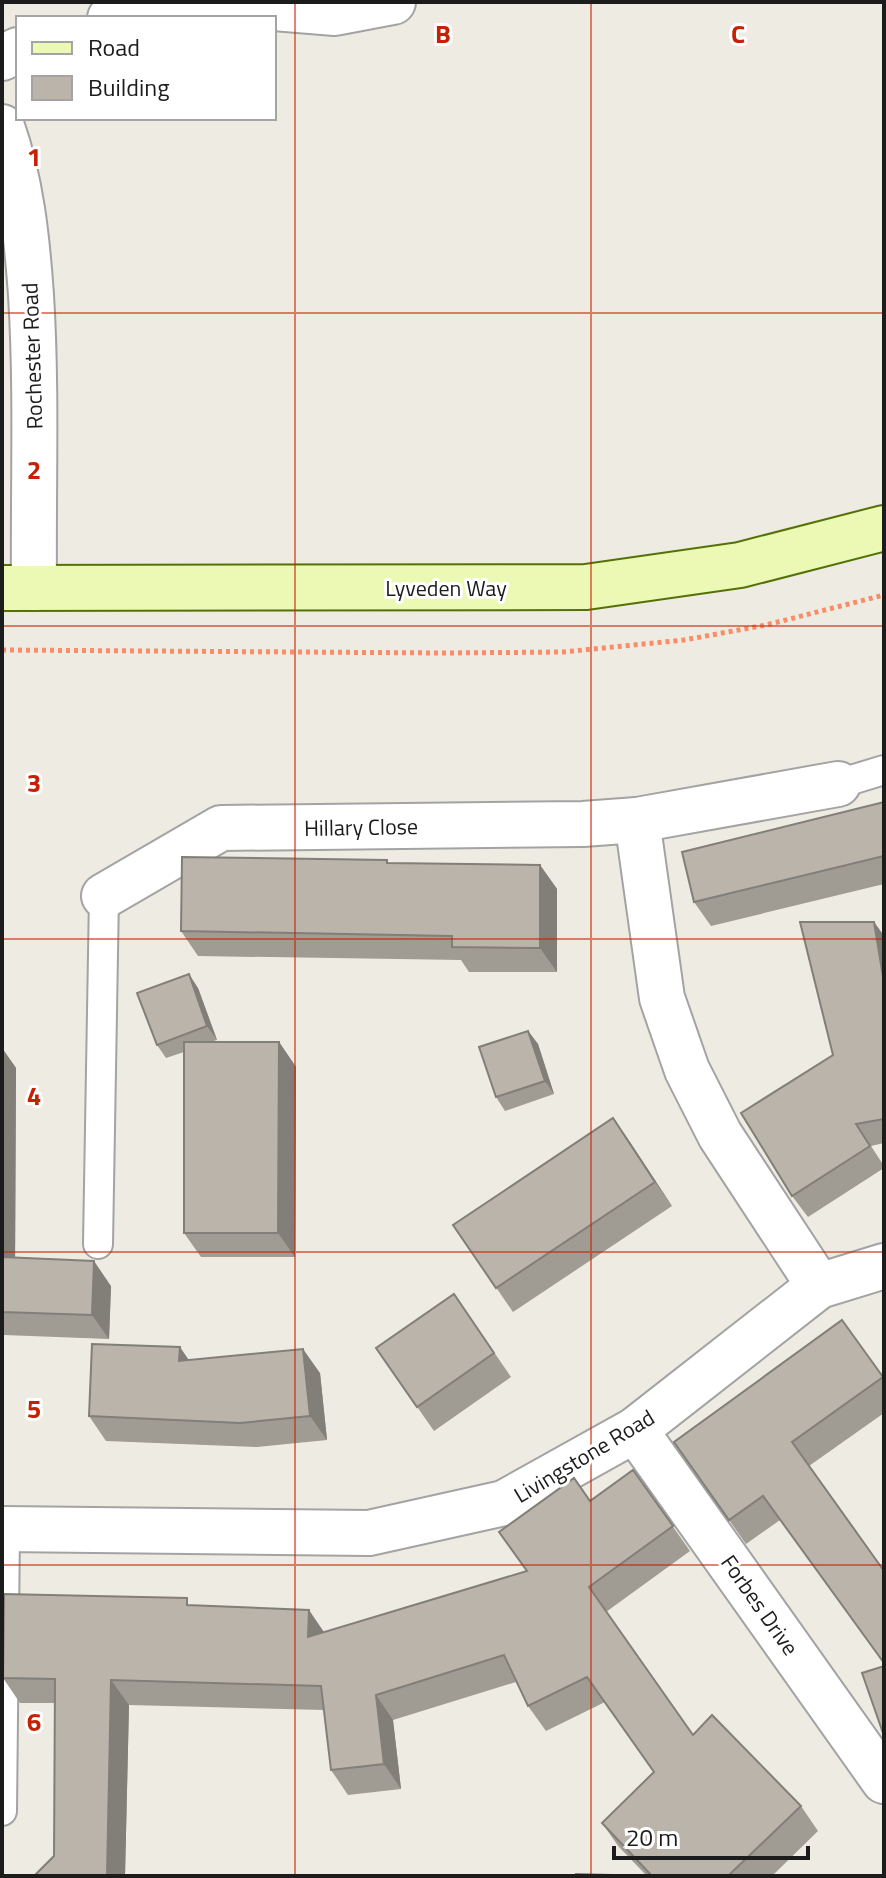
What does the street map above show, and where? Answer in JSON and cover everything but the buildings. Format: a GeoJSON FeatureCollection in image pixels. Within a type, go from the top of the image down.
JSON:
{"type":"FeatureCollection","features":[{"type":"Feature","properties":{"kind":"street"},"geometry":{"type":"LineString","coordinates":[[119,16],[179,2]]}},
{"type":"Feature","properties":{"kind":"street"},"geometry":{"type":"LineString","coordinates":[[198,2],[335,8],[393,2]]}},
{"type":"Feature","properties":{"kind":"street","name":"Rochester Road"},"geometry":{"type":"LineString","coordinates":[[2,127],[13,158],[28,256],[34,341],[18,588]]}},
{"type":"Feature","properties":{"kind":"street","name":"Lyveden Way"},"geometry":{"type":"LineString","coordinates":[[18,588],[586,587],[740,565],[884,528]]}},
{"type":"Feature","properties":{"kind":"street","name":"Hillary Close"},"geometry":{"type":"LineString","coordinates":[[104,896],[221,828],[583,824],[637,820],[838,784]]}},
{"type":"Feature","properties":{"kind":"street"},"geometry":{"type":"LineString","coordinates":[[637,820],[662,998],[687,1070],[720,1135],[819,1286]]}},
{"type":"Feature","properties":{"kind":"street","name":"Livingstone Road"},"geometry":{"type":"LineString","coordinates":[[4,1529],[369,1533],[504,1503],[635,1430],[819,1286],[884,1266]]}},
{"type":"Feature","properties":{"kind":"street","name":"Forbes Drive"},"geometry":{"type":"LineString","coordinates":[[635,1430],[884,1781]]}},
{"type":"Feature","properties":{"kind":"lane","name":"Hillary Close"},"geometry":{"type":"LineString","coordinates":[[838,784],[884,770]]}},
{"type":"Feature","properties":{"kind":"lane"},"geometry":{"type":"LineString","coordinates":[[98,1244],[104,896]]}},
{"type":"Feature","properties":{"kind":"lane"},"geometry":{"type":"LineString","coordinates":[[2,1811],[4,1529]]}}]}
